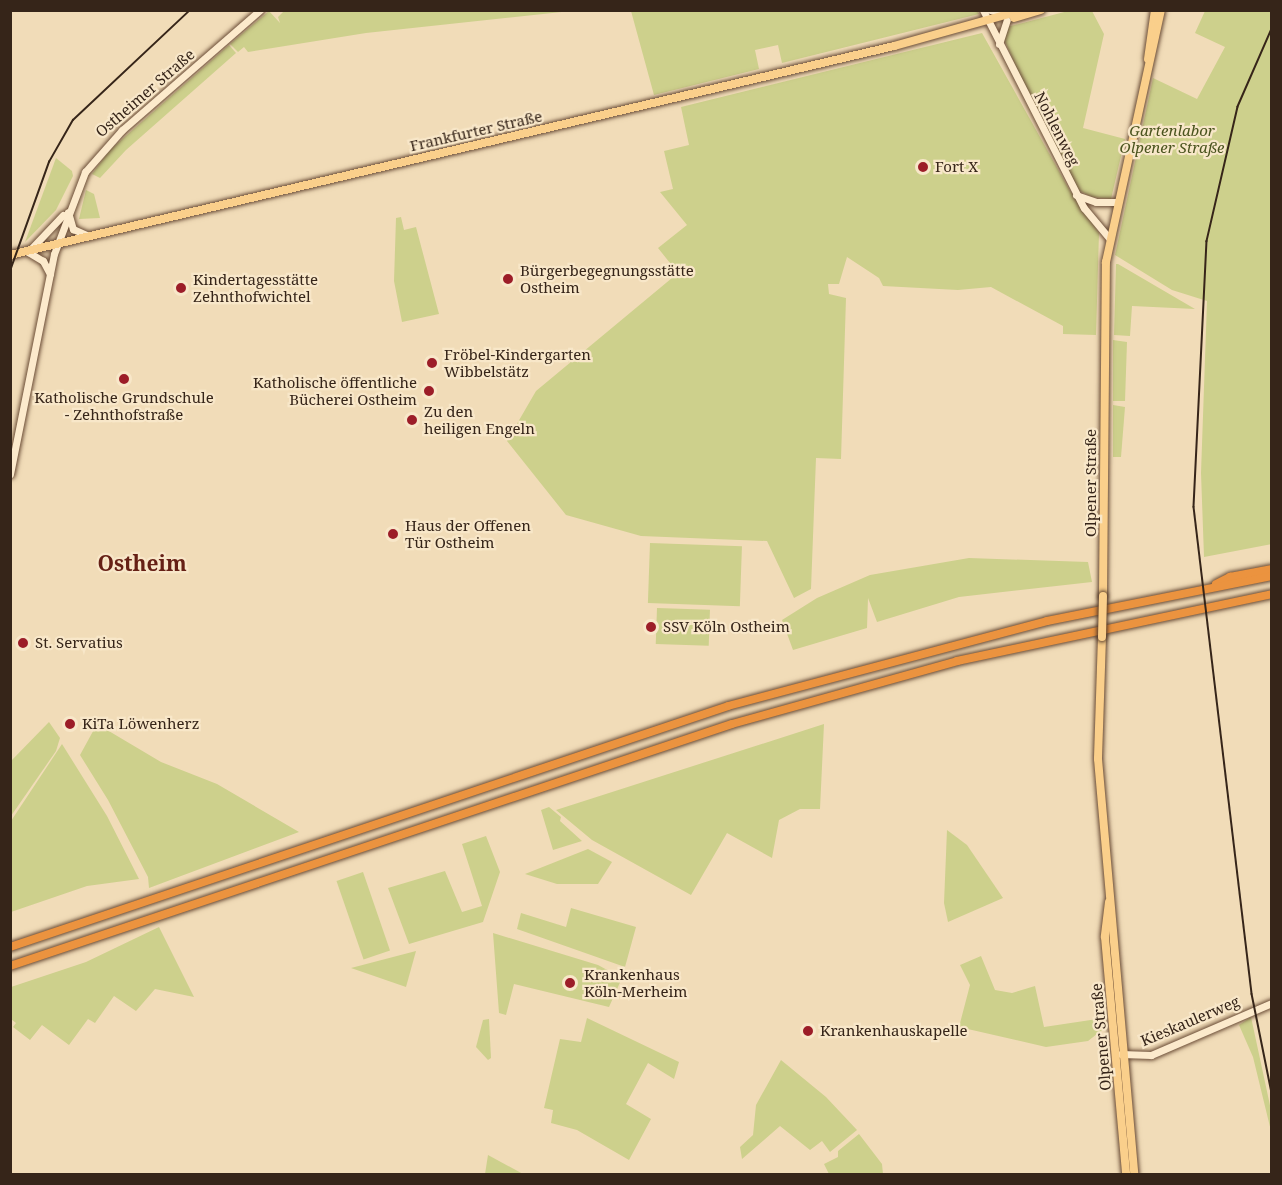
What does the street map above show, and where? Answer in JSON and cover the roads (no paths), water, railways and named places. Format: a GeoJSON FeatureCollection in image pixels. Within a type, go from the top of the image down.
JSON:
{"type":"FeatureCollection","features":[{"type":"Feature","properties":{"kind":"highway"},"geometry":{"type":"LineString","coordinates":[[1211,587],[1230,577],[1272,569]]}},
{"type":"Feature","properties":{"kind":"highway"},"geometry":{"type":"LineString","coordinates":[[10,947],[751,699],[1047,621],[1272,576]]}},
{"type":"Feature","properties":{"kind":"highway"},"geometry":{"type":"LineString","coordinates":[[10,966],[159,914],[732,724],[844,691],[1050,639],[1272,594]]}},
{"type":"Feature","properties":{"kind":"main road","name":"Ostheimer Straße"},"geometry":{"type":"LineString","coordinates":[[10,474],[56,244],[68,209],[85,172],[102,149],[260,10]]}},
{"type":"Feature","properties":{"kind":"main road","name":"Nohlenweg"},"geometry":{"type":"LineString","coordinates":[[983,10],[1076,195],[1110,239]]}},
{"type":"Feature","properties":{"kind":"main road"},"geometry":{"type":"LineString","coordinates":[[990,10],[1006,18],[999,44]]}},
{"type":"Feature","properties":{"kind":"main road","name":"Frankfurter Straße"},"geometry":{"type":"LineString","coordinates":[[1006,18],[1023,10]]}},
{"type":"Feature","properties":{"kind":"main road","name":"Frankfurter Straße"},"geometry":{"type":"LineString","coordinates":[[10,255],[1041,10]]}},
{"type":"Feature","properties":{"kind":"main road","name":"Olpener Straße"},"geometry":{"type":"LineString","coordinates":[[1134,1174],[1105,937],[1110,898],[1098,759],[1103,596],[1106,262],[1160,11]]}},
{"type":"Feature","properties":{"kind":"main road"},"geometry":{"type":"LineString","coordinates":[[1076,195],[1096,202],[1118,202]]}},
{"type":"Feature","properties":{"kind":"main road"},"geometry":{"type":"LineString","coordinates":[[68,209],[73,229],[89,236]]}},
{"type":"Feature","properties":{"kind":"main road"},"geometry":{"type":"LineString","coordinates":[[50,274],[43,261],[28,252],[68,209]]}},
{"type":"Feature","properties":{"kind":"main road","name":"Kieskaulerweg"},"geometry":{"type":"LineString","coordinates":[[1121,1054],[1151,1055],[1272,1003]]}},
{"type":"Feature","properties":{"kind":"main road","name":"Olpener Straße"},"geometry":{"type":"LineString","coordinates":[[1121,1054],[1126,1174]]}},
{"type":"Feature","properties":{"kind":"tram line"},"geometry":{"type":"LineString","coordinates":[[10,271],[49,162],[73,120],[190,10]]}},
{"type":"Feature","properties":{"kind":"tram line"},"geometry":{"type":"LineString","coordinates":[[1272,29],[1238,107],[1207,241],[1194,507],[1252,994],[1272,1093]]}},
{"type":"Feature","properties":{"kind":"place","name":"Fort X"},"geometry":{"type":"Point","coordinates":[923,167]}},
{"type":"Feature","properties":{"kind":"place","name":"Bürgerbegegnungsstätte Ostheim"},"geometry":{"type":"Point","coordinates":[508,279]}},
{"type":"Feature","properties":{"kind":"place","name":"Kindertagesstätte Zehnthofwichtel"},"geometry":{"type":"Point","coordinates":[181,288]}},
{"type":"Feature","properties":{"kind":"place","name":"Fröbel-Kindergarten Wibbelstätz"},"geometry":{"type":"Point","coordinates":[432,363]}},
{"type":"Feature","properties":{"kind":"place","name":"Katholische Grundschule - Zehnthofstraße"},"geometry":{"type":"Point","coordinates":[124,379]}},
{"type":"Feature","properties":{"kind":"place","name":"Katholische öffentliche Bücherei Ostheim"},"geometry":{"type":"Point","coordinates":[429,391]}},
{"type":"Feature","properties":{"kind":"place","name":"Zu den heiligen Engeln"},"geometry":{"type":"Point","coordinates":[412,420]}},
{"type":"Feature","properties":{"kind":"place","name":"Haus der Offenen Tür Ostheim"},"geometry":{"type":"Point","coordinates":[393,534]}},
{"type":"Feature","properties":{"kind":"place","name":"SSV Köln Ostheim"},"geometry":{"type":"Point","coordinates":[651,627]}},
{"type":"Feature","properties":{"kind":"place","name":"St. Servatius"},"geometry":{"type":"Point","coordinates":[23,643]}},
{"type":"Feature","properties":{"kind":"place","name":"KiTa Löwenherz"},"geometry":{"type":"Point","coordinates":[70,724]}},
{"type":"Feature","properties":{"kind":"place","name":"Krankenhaus Köln-Merheim"},"geometry":{"type":"Point","coordinates":[570,983]}},
{"type":"Feature","properties":{"kind":"place","name":"Krankenhauskapelle"},"geometry":{"type":"Point","coordinates":[808,1031]}},
{"type":"Feature","properties":{"kind":"district","name":"Ostheim"},"geometry":{"type":"Point","coordinates":[142,563]}},
{"type":"Feature","properties":{"kind":"park label","name":"Gartenlabor Olpener Straße"},"geometry":{"type":"Point","coordinates":[1172,138]}}]}
